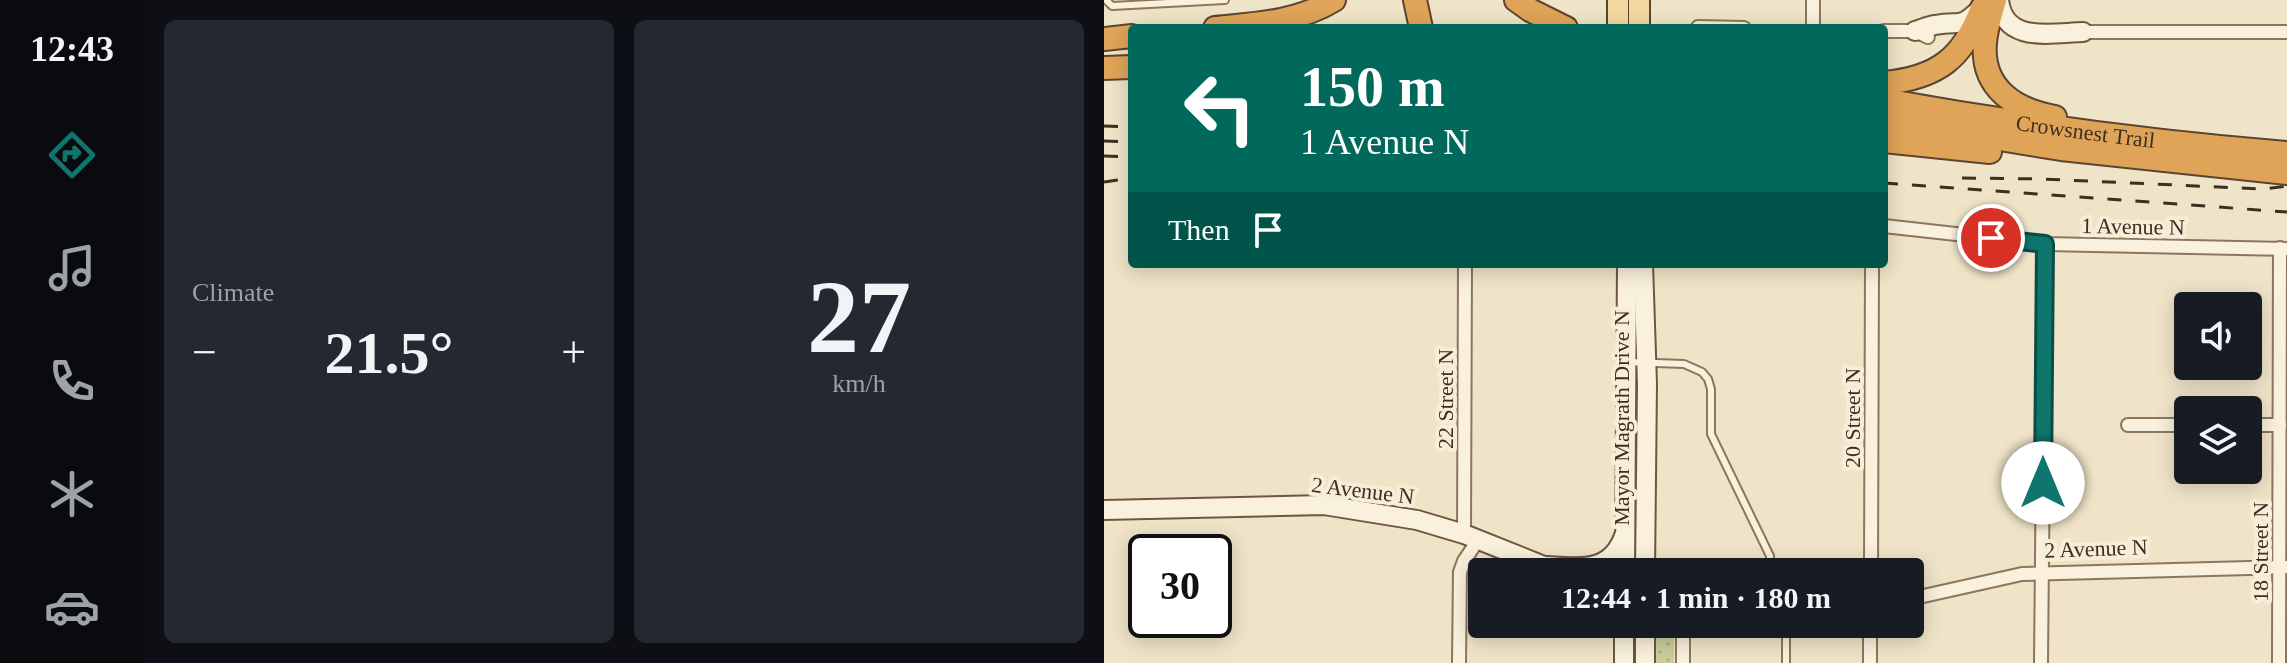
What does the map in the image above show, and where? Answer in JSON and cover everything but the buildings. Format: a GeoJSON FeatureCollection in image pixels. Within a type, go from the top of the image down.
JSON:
{"type":"FeatureCollection","features":[{"type":"Feature","properties":{"kind":"highway"},"geometry":{"type":"LineString","coordinates":[[1253,24],[1303,15],[1334,0]]}},
{"type":"Feature","properties":{"kind":"highway"},"geometry":{"type":"LineString","coordinates":[[1415,0],[1420,24]]}},
{"type":"Feature","properties":{"kind":"highway"},"geometry":{"type":"LineString","coordinates":[[1516,0],[1557,24]]}},
{"type":"Feature","properties":{"kind":"highway"},"geometry":{"type":"LineString","coordinates":[[1888,82],[1921,77],[1955,56],[1990,2]]}},
{"type":"Feature","properties":{"kind":"highway"},"geometry":{"type":"LineString","coordinates":[[1990,2],[1985,62],[1993,83],[2007,98],[2037,114],[2247,160]]}},
{"type":"Feature","properties":{"kind":"highway"},"geometry":{"type":"LineString","coordinates":[[1104,39],[1128,36]]}},
{"type":"Feature","properties":{"kind":"highway"},"geometry":{"type":"LineString","coordinates":[[1104,49],[1128,48]]}},
{"type":"Feature","properties":{"kind":"highway"},"geometry":{"type":"LineString","coordinates":[[1104,68],[1128,67]]}},
{"type":"Feature","properties":{"kind":"highway"},"geometry":{"type":"LineString","coordinates":[[1104,78],[1128,78]]}},
{"type":"Feature","properties":{"kind":"highway","name":"Crowsnest Trail"},"geometry":{"type":"LineString","coordinates":[[1888,101],[2247,160],[2287,173]]}},
{"type":"Feature","properties":{"kind":"highway","name":"Crowsnest Trail"},"geometry":{"type":"LineString","coordinates":[[1888,121],[1993,139],[2247,160],[2287,153]]}},
{"type":"Feature","properties":{"kind":"highway"},"geometry":{"type":"LineString","coordinates":[[1888,128],[1993,139]]}},
{"type":"Feature","properties":{"kind":"highway"},"geometry":{"type":"LineString","coordinates":[[1888,141],[2148,167],[2247,160]]}},
{"type":"Feature","properties":{"kind":"main road"},"geometry":{"type":"LineString","coordinates":[[1618,0],[1618,24]]}},
{"type":"Feature","properties":{"kind":"main road"},"geometry":{"type":"LineString","coordinates":[[1639,0],[1639,24]]}},
{"type":"Feature","properties":{"kind":"main road"},"geometry":{"type":"LineString","coordinates":[[1921,34],[1936,25],[1958,25],[1990,2],[2019,31],[2030,34],[2083,32]]}},
{"type":"Feature","properties":{"kind":"main road","name":"Mayor Magrath Drive N"},"geometry":{"type":"LineString","coordinates":[[1625,558],[1627,268]]}},
{"type":"Feature","properties":{"kind":"main road","name":"Mayor Magrath Drive N"},"geometry":{"type":"LineString","coordinates":[[1643,268],[1647,362],[1645,558]]}},
{"type":"Feature","properties":{"kind":"main road","name":"2 Avenue N"},"geometry":{"type":"LineString","coordinates":[[1104,510],[1324,505],[1417,520],[1524,558]]}},
{"type":"Feature","properties":{"kind":"main road"},"geometry":{"type":"LineString","coordinates":[[1608,558],[1616,553],[1626,529]]}},
{"type":"Feature","properties":{"kind":"main road"},"geometry":{"type":"LineString","coordinates":[[1624,638],[1624,663]]}},
{"type":"Feature","properties":{"kind":"main road"},"geometry":{"type":"LineString","coordinates":[[1645,638],[1645,663]]}},
{"type":"Feature","properties":{"kind":"street"},"geometry":{"type":"LineString","coordinates":[[1813,0],[1813,24]]}},
{"type":"Feature","properties":{"kind":"street"},"geometry":{"type":"LineString","coordinates":[[1888,31],[1921,34]]}},
{"type":"Feature","properties":{"kind":"street"},"geometry":{"type":"LineString","coordinates":[[2026,40],[2083,32],[2287,32]]}},
{"type":"Feature","properties":{"kind":"street","name":"1 Avenue N"},"geometry":{"type":"LineString","coordinates":[[1888,226],[2045,244],[2284,249]]}},
{"type":"Feature","properties":{"kind":"street"},"geometry":{"type":"LineString","coordinates":[[2041,663],[2045,244]]}},
{"type":"Feature","properties":{"kind":"street","name":"18 Street N"},"geometry":{"type":"LineString","coordinates":[[2279,663],[2283,567],[2280,425],[2284,249]]}},
{"type":"Feature","properties":{"kind":"street","name":"22 Street N"},"geometry":{"type":"LineString","coordinates":[[1459,663],[1460,572],[1471,537],[1465,268]]}},
{"type":"Feature","properties":{"kind":"street","name":"20 Street N"},"geometry":{"type":"LineString","coordinates":[[1871,558],[1872,268]]}},
{"type":"Feature","properties":{"kind":"street"},"geometry":{"type":"LineString","coordinates":[[2128,425],[2174,425]]}},
{"type":"Feature","properties":{"kind":"street"},"geometry":{"type":"LineString","coordinates":[[2262,425],[2280,425]]}},
{"type":"Feature","properties":{"kind":"street","name":"2 Avenue N"},"geometry":{"type":"LineString","coordinates":[[1924,596],[2022,574],[2283,567]]}},
{"type":"Feature","properties":{"kind":"street"},"geometry":{"type":"LineString","coordinates":[[1683,638],[1683,663]]}},
{"type":"Feature","properties":{"kind":"street"},"geometry":{"type":"LineString","coordinates":[[1870,638],[1870,663]]}},
{"type":"Feature","properties":{"kind":"lane"},"geometry":{"type":"LineString","coordinates":[[1106,0],[1108,6],[1225,0]]}},
{"type":"Feature","properties":{"kind":"lane"},"geometry":{"type":"LineString","coordinates":[[1627,362],[1684,364],[1702,372],[1708,379],[1711,389],[1711,434],[1770,558]]}},
{"type":"Feature","properties":{"kind":"lane"},"geometry":{"type":"LineString","coordinates":[[1786,638],[1786,663]]}},
{"type":"Feature","properties":{"kind":"green space"},"geometry":{"type":"Polygon","coordinates":[[[1654,638],[1674,638],[1674,663],[1655,663],[1654,638]]]}},
{"type":"Feature","properties":{"kind":"railway"},"geometry":{"type":"LineString","coordinates":[[1104,126],[1128,127]]}},
{"type":"Feature","properties":{"kind":"railway"},"geometry":{"type":"LineString","coordinates":[[1104,141],[1128,142]]}},
{"type":"Feature","properties":{"kind":"railway"},"geometry":{"type":"LineString","coordinates":[[1104,156],[1128,157]]}},
{"type":"Feature","properties":{"kind":"railway"},"geometry":{"type":"LineString","coordinates":[[1962,178],[2263,189],[2287,186]]}},
{"type":"Feature","properties":{"kind":"railway"},"geometry":{"type":"LineString","coordinates":[[1104,182],[1128,179]]}},
{"type":"Feature","properties":{"kind":"railway"},"geometry":{"type":"LineString","coordinates":[[1888,183],[2287,212]]}},
{"type":"Feature","properties":{"kind":"route"},"geometry":{"type":"LineString","coordinates":[[1991,238],[2045,244],[2043,483]]}}]}
